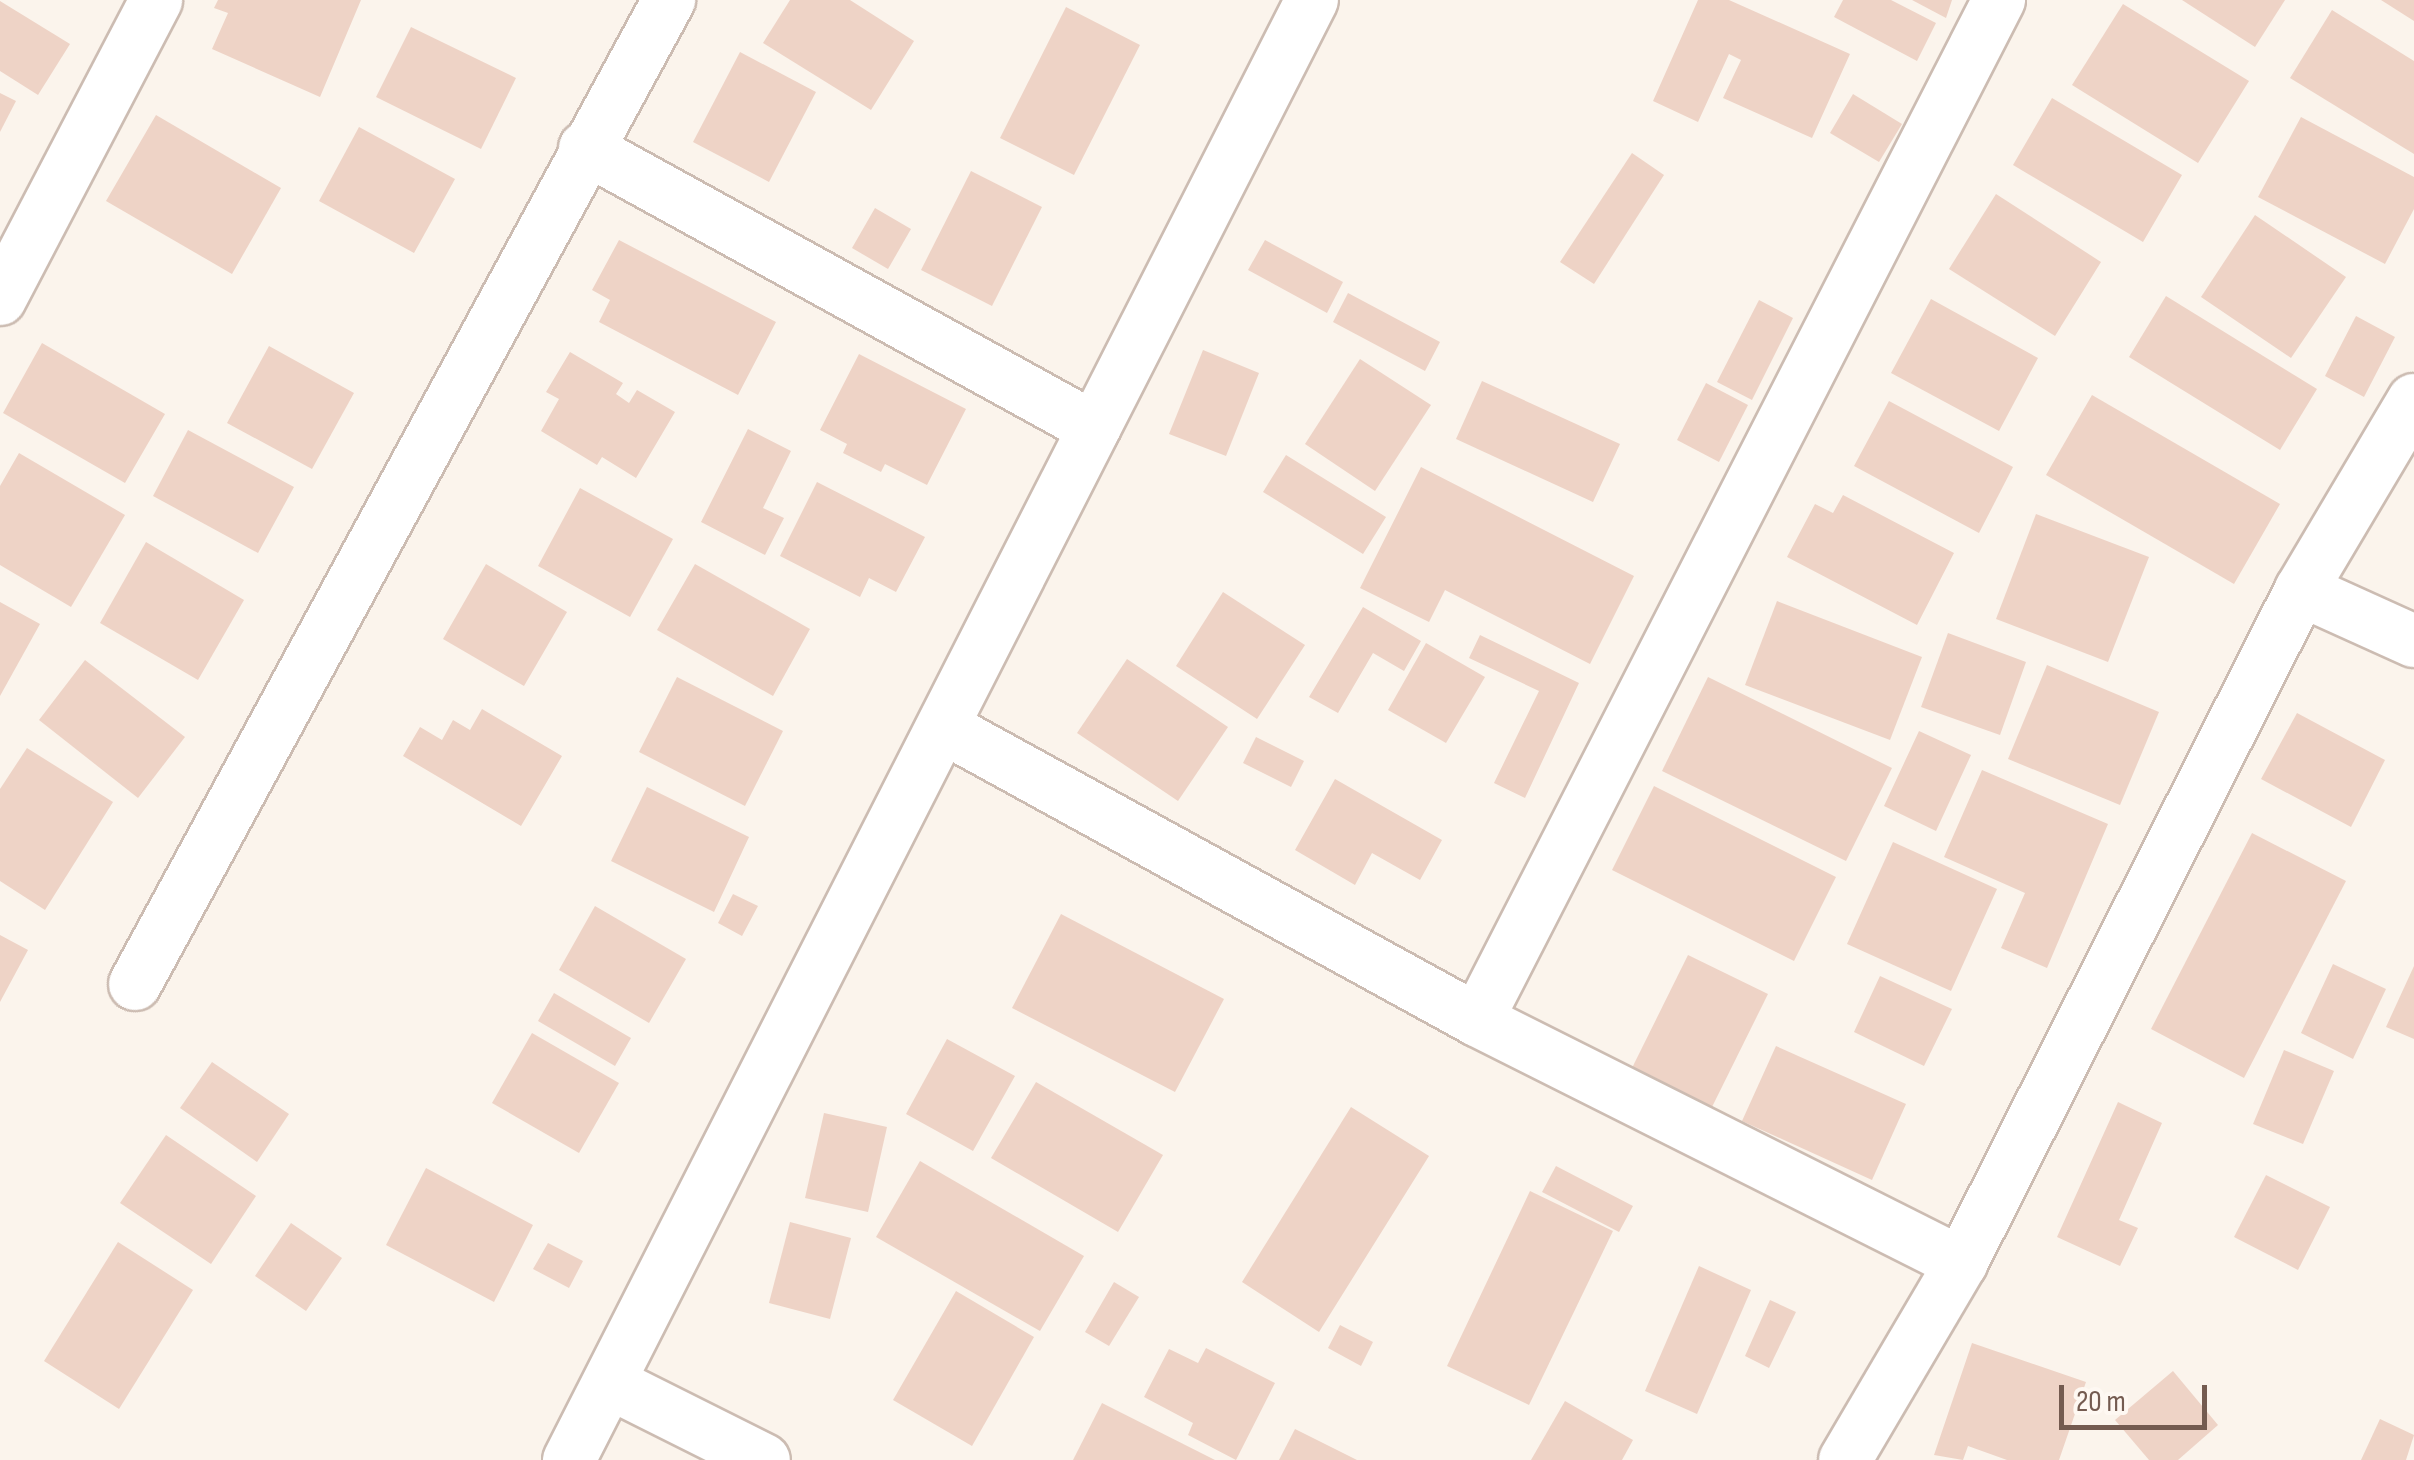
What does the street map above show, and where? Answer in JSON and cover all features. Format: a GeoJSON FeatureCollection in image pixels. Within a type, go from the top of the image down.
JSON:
{"type":"FeatureCollection","features":[{"type":"Feature","properties":{"kind":"street"},"geometry":{"type":"LineString","coordinates":[[0,299],[156,0]]}},
{"type":"Feature","properties":{"kind":"street"},"geometry":{"type":"LineString","coordinates":[[135,984],[585,148],[669,0]]}},
{"type":"Feature","properties":{"kind":"street"},"geometry":{"type":"LineString","coordinates":[[569,1460],[1312,0]]}},
{"type":"Feature","properties":{"kind":"street"},"geometry":{"type":"LineString","coordinates":[[1476,1020],[2000,0]]}},
{"type":"Feature","properties":{"kind":"street"},"geometry":{"type":"LineString","coordinates":[[585,148],[1094,428]]}},
{"type":"Feature","properties":{"kind":"street"},"geometry":{"type":"LineString","coordinates":[[1845,1460],[1961,1263],[2301,590],[2414,400]]}},
{"type":"Feature","properties":{"kind":"street"},"geometry":{"type":"LineString","coordinates":[[2301,590],[2414,641]]}},
{"type":"Feature","properties":{"kind":"street"},"geometry":{"type":"LineString","coordinates":[[943,726],[1476,1020],[1961,1263]]}},
{"type":"Feature","properties":{"kind":"street"},"geometry":{"type":"LineString","coordinates":[[610,1383],[764,1460]]}},
{"type":"Feature","properties":{"kind":"building"},"geometry":{"type":"Polygon","coordinates":[[[218,0],[361,0],[320,97],[212,49],[228,13],[214,8],[218,0]]]}},
{"type":"Feature","properties":{"kind":"building"},"geometry":{"type":"Polygon","coordinates":[[[790,0],[850,0],[914,41],[871,110],[763,43],[790,0]]]}},
{"type":"Feature","properties":{"kind":"building"},"geometry":{"type":"Polygon","coordinates":[[[1698,0],[1729,0],[1850,54],[1812,138],[1723,98],[1741,60],[1729,54],[1698,122],[1653,101],[1698,0]]]}},
{"type":"Feature","properties":{"kind":"building"},"geometry":{"type":"Polygon","coordinates":[[[1843,0],[1891,0],[1936,23],[1917,61],[1834,17],[1843,0]]]}},
{"type":"Feature","properties":{"kind":"building"},"geometry":{"type":"Polygon","coordinates":[[[1912,0],[1952,0],[1946,18],[1912,0]]]}},
{"type":"Feature","properties":{"kind":"building"},"geometry":{"type":"Polygon","coordinates":[[[2182,0],[2285,0],[2255,47],[2182,0]]]}},
{"type":"Feature","properties":{"kind":"building"},"geometry":{"type":"Polygon","coordinates":[[[2381,0],[2414,0],[2414,21],[2381,0]]]}},
{"type":"Feature","properties":{"kind":"building"},"geometry":{"type":"Polygon","coordinates":[[[0,1],[70,44],[38,95],[0,71],[0,1]]]}},
{"type":"Feature","properties":{"kind":"building"},"geometry":{"type":"Polygon","coordinates":[[[2123,4],[2249,81],[2198,163],[2072,85],[2123,4]]]}},
{"type":"Feature","properties":{"kind":"building"},"geometry":{"type":"Polygon","coordinates":[[[1066,7],[1140,45],[1074,175],[1000,138],[1066,7]]]}},
{"type":"Feature","properties":{"kind":"building"},"geometry":{"type":"Polygon","coordinates":[[[2332,10],[2414,61],[2414,154],[2290,78],[2332,10]]]}},
{"type":"Feature","properties":{"kind":"building"},"geometry":{"type":"Polygon","coordinates":[[[411,27],[516,78],[481,149],[376,97],[411,27]]]}},
{"type":"Feature","properties":{"kind":"building"},"geometry":{"type":"Polygon","coordinates":[[[740,52],[816,92],[769,182],[693,142],[740,52]]]}},
{"type":"Feature","properties":{"kind":"building"},"geometry":{"type":"Polygon","coordinates":[[[0,93],[16,101],[0,132],[0,93]]]}},
{"type":"Feature","properties":{"kind":"building"},"geometry":{"type":"Polygon","coordinates":[[[1853,94],[1902,124],[1879,162],[1830,133],[1853,94]]]}},
{"type":"Feature","properties":{"kind":"building"},"geometry":{"type":"Polygon","coordinates":[[[2052,98],[2182,175],[2143,242],[2013,165],[2052,98]]]}},
{"type":"Feature","properties":{"kind":"building"},"geometry":{"type":"Polygon","coordinates":[[[156,115],[281,188],[232,274],[106,201],[156,115]]]}},
{"type":"Feature","properties":{"kind":"building"},"geometry":{"type":"Polygon","coordinates":[[[2301,117],[2414,177],[2414,209],[2385,264],[2258,197],[2301,117]]]}},
{"type":"Feature","properties":{"kind":"building"},"geometry":{"type":"Polygon","coordinates":[[[359,127],[455,179],[414,253],[319,201],[359,127]]]}},
{"type":"Feature","properties":{"kind":"building"},"geometry":{"type":"Polygon","coordinates":[[[1632,153],[1664,175],[1594,284],[1560,262],[1632,153]]]}},
{"type":"Feature","properties":{"kind":"building"},"geometry":{"type":"Polygon","coordinates":[[[971,171],[1042,207],[992,306],[921,270],[971,171]]]}},
{"type":"Feature","properties":{"kind":"building"},"geometry":{"type":"Polygon","coordinates":[[[1996,194],[2101,262],[2055,336],[1949,269],[1996,194]]]}},
{"type":"Feature","properties":{"kind":"building"},"geometry":{"type":"Polygon","coordinates":[[[875,208],[911,229],[888,269],[852,248],[875,208]]]}},
{"type":"Feature","properties":{"kind":"building"},"geometry":{"type":"Polygon","coordinates":[[[2255,215],[2346,277],[2291,358],[2201,297],[2255,215]]]}},
{"type":"Feature","properties":{"kind":"building"},"geometry":{"type":"Polygon","coordinates":[[[619,240],[776,322],[738,395],[599,322],[610,300],[592,290],[619,240]]]}},
{"type":"Feature","properties":{"kind":"building"},"geometry":{"type":"Polygon","coordinates":[[[1265,240],[1343,282],[1327,313],[1248,270],[1265,240]]]}},
{"type":"Feature","properties":{"kind":"building"},"geometry":{"type":"Polygon","coordinates":[[[1348,293],[1440,342],[1425,371],[1333,322],[1348,293]]]}},
{"type":"Feature","properties":{"kind":"building"},"geometry":{"type":"Polygon","coordinates":[[[2166,296],[2317,389],[2280,450],[2129,357],[2166,296]]]}},
{"type":"Feature","properties":{"kind":"building"},"geometry":{"type":"Polygon","coordinates":[[[1931,299],[2038,358],[1999,431],[1891,373],[1931,299]]]}},
{"type":"Feature","properties":{"kind":"building"},"geometry":{"type":"Polygon","coordinates":[[[1759,300],[1793,318],[1752,400],[1717,382],[1759,300]]]}},
{"type":"Feature","properties":{"kind":"building"},"geometry":{"type":"Polygon","coordinates":[[[2356,316],[2395,337],[2364,397],[2325,376],[2356,316]]]}},
{"type":"Feature","properties":{"kind":"building"},"geometry":{"type":"Polygon","coordinates":[[[42,343],[165,414],[125,483],[3,413],[42,343]]]}},
{"type":"Feature","properties":{"kind":"building"},"geometry":{"type":"Polygon","coordinates":[[[269,346],[354,393],[312,469],[227,423],[269,346]]]}},
{"type":"Feature","properties":{"kind":"building"},"geometry":{"type":"Polygon","coordinates":[[[1203,350],[1259,373],[1226,456],[1169,434],[1203,350]]]}},
{"type":"Feature","properties":{"kind":"building"},"geometry":{"type":"Polygon","coordinates":[[[570,352],[623,383],[616,394],[629,403],[637,390],[675,412],[636,478],[602,457],[597,465],[541,431],[559,399],[546,392],[570,352]]]}},
{"type":"Feature","properties":{"kind":"building"},"geometry":{"type":"Polygon","coordinates":[[[859,354],[966,409],[927,485],[885,464],[881,472],[843,453],[847,444],[820,430],[859,354]]]}},
{"type":"Feature","properties":{"kind":"building"},"geometry":{"type":"Polygon","coordinates":[[[1360,359],[1431,405],[1375,491],[1305,444],[1360,359]]]}},
{"type":"Feature","properties":{"kind":"building"},"geometry":{"type":"Polygon","coordinates":[[[1482,381],[1620,444],[1593,502],[1456,439],[1482,381]]]}},
{"type":"Feature","properties":{"kind":"building"},"geometry":{"type":"Polygon","coordinates":[[[1706,383],[1748,405],[1719,462],[1677,440],[1706,383]]]}},
{"type":"Feature","properties":{"kind":"building"},"geometry":{"type":"Polygon","coordinates":[[[2092,395],[2280,504],[2234,584],[2046,475],[2092,395]]]}},
{"type":"Feature","properties":{"kind":"building"},"geometry":{"type":"Polygon","coordinates":[[[1889,401],[2013,467],[1979,533],[1854,466],[1889,401]]]}},
{"type":"Feature","properties":{"kind":"building"},"geometry":{"type":"Polygon","coordinates":[[[748,429],[791,451],[763,508],[784,518],[765,555],[701,522],[748,429]]]}},
{"type":"Feature","properties":{"kind":"building"},"geometry":{"type":"Polygon","coordinates":[[[188,430],[294,487],[258,553],[153,496],[188,430]]]}},
{"type":"Feature","properties":{"kind":"building"},"geometry":{"type":"Polygon","coordinates":[[[19,453],[125,515],[71,607],[0,565],[0,486],[19,453]]]}},
{"type":"Feature","properties":{"kind":"building"},"geometry":{"type":"Polygon","coordinates":[[[1286,455],[1386,517],[1363,554],[1263,492],[1286,455]]]}},
{"type":"Feature","properties":{"kind":"building"},"geometry":{"type":"Polygon","coordinates":[[[1421,467],[1634,576],[1590,664],[1445,590],[1429,622],[1360,588],[1421,467]]]}},
{"type":"Feature","properties":{"kind":"building"},"geometry":{"type":"Polygon","coordinates":[[[817,482],[925,537],[896,592],[869,578],[860,597],[780,556],[817,482]]]}},
{"type":"Feature","properties":{"kind":"building"},"geometry":{"type":"Polygon","coordinates":[[[580,488],[673,539],[630,617],[538,566],[580,488]]]}},
{"type":"Feature","properties":{"kind":"building"},"geometry":{"type":"Polygon","coordinates":[[[1843,495],[1954,553],[1917,625],[1787,557],[1815,504],[1833,513],[1843,495]]]}},
{"type":"Feature","properties":{"kind":"building"},"geometry":{"type":"Polygon","coordinates":[[[2036,514],[2149,557],[2108,662],[1996,619],[2036,514]]]}},
{"type":"Feature","properties":{"kind":"building"},"geometry":{"type":"Polygon","coordinates":[[[146,542],[244,600],[198,680],[100,623],[146,542]]]}},
{"type":"Feature","properties":{"kind":"building"},"geometry":{"type":"Polygon","coordinates":[[[486,564],[567,612],[524,686],[443,639],[486,564]]]}},
{"type":"Feature","properties":{"kind":"building"},"geometry":{"type":"Polygon","coordinates":[[[695,564],[810,629],[773,696],[657,630],[695,564]]]}},
{"type":"Feature","properties":{"kind":"building"},"geometry":{"type":"Polygon","coordinates":[[[1223,592],[1305,645],[1257,719],[1176,666],[1223,592]]]}},
{"type":"Feature","properties":{"kind":"building"},"geometry":{"type":"Polygon","coordinates":[[[1777,601],[1922,657],[1890,740],[1745,685],[1777,601]]]}},
{"type":"Feature","properties":{"kind":"building"},"geometry":{"type":"Polygon","coordinates":[[[0,602],[40,624],[0,696],[0,602]]]}},
{"type":"Feature","properties":{"kind":"building"},"geometry":{"type":"Polygon","coordinates":[[[1363,607],[1421,641],[1404,671],[1373,653],[1338,713],[1309,697],[1363,607]]]}},
{"type":"Feature","properties":{"kind":"building"},"geometry":{"type":"Polygon","coordinates":[[[1948,633],[2026,662],[2000,735],[1921,707],[1948,633]]]}},
{"type":"Feature","properties":{"kind":"building"},"geometry":{"type":"Polygon","coordinates":[[[1480,635],[1579,683],[1525,798],[1494,783],[1539,691],[1469,658],[1480,635]]]}},
{"type":"Feature","properties":{"kind":"building"},"geometry":{"type":"Polygon","coordinates":[[[1426,643],[1485,677],[1446,743],[1388,710],[1426,643]]]}},
{"type":"Feature","properties":{"kind":"building"},"geometry":{"type":"Polygon","coordinates":[[[1127,659],[1228,727],[1178,801],[1077,733],[1127,659]]]}},
{"type":"Feature","properties":{"kind":"building"},"geometry":{"type":"Polygon","coordinates":[[[85,660],[185,737],[138,798],[39,720],[85,660]]]}},
{"type":"Feature","properties":{"kind":"building"},"geometry":{"type":"Polygon","coordinates":[[[2047,665],[2159,712],[2120,805],[2008,759],[2047,665]]]}},
{"type":"Feature","properties":{"kind":"building"},"geometry":{"type":"Polygon","coordinates":[[[677,677],[783,731],[745,806],[639,752],[677,677]]]}},
{"type":"Feature","properties":{"kind":"building"},"geometry":{"type":"Polygon","coordinates":[[[1708,677],[1892,768],[1846,861],[1662,771],[1708,677]]]}},
{"type":"Feature","properties":{"kind":"building"},"geometry":{"type":"Polygon","coordinates":[[[482,709],[562,756],[521,826],[403,756],[420,727],[442,740],[453,720],[470,730],[482,709]]]}},
{"type":"Feature","properties":{"kind":"building"},"geometry":{"type":"Polygon","coordinates":[[[2297,713],[2385,760],[2351,827],[2261,779],[2297,713]]]}},
{"type":"Feature","properties":{"kind":"building"},"geometry":{"type":"Polygon","coordinates":[[[1919,731],[1971,755],[1936,831],[1884,806],[1919,731]]]}},
{"type":"Feature","properties":{"kind":"building"},"geometry":{"type":"Polygon","coordinates":[[[1256,737],[1304,761],[1291,787],[1243,763],[1256,737]]]}},
{"type":"Feature","properties":{"kind":"building"},"geometry":{"type":"Polygon","coordinates":[[[27,748],[113,802],[45,910],[0,881],[0,789],[27,748]]]}},
{"type":"Feature","properties":{"kind":"building"},"geometry":{"type":"Polygon","coordinates":[[[1982,770],[2108,824],[2047,968],[2001,948],[2025,893],[1944,857],[1982,770]]]}},
{"type":"Feature","properties":{"kind":"building"},"geometry":{"type":"Polygon","coordinates":[[[1335,779],[1442,840],[1420,880],[1372,853],[1355,885],[1295,850],[1335,779]]]}},
{"type":"Feature","properties":{"kind":"building"},"geometry":{"type":"Polygon","coordinates":[[[1654,786],[1836,877],[1794,961],[1612,870],[1654,786]]]}},
{"type":"Feature","properties":{"kind":"building"},"geometry":{"type":"Polygon","coordinates":[[[647,787],[749,837],[714,912],[611,861],[647,787]]]}},
{"type":"Feature","properties":{"kind":"building"},"geometry":{"type":"Polygon","coordinates":[[[2252,833],[2346,881],[2244,1078],[2151,1029],[2252,833]]]}},
{"type":"Feature","properties":{"kind":"building"},"geometry":{"type":"Polygon","coordinates":[[[1893,842],[1997,889],[1951,991],[1847,944],[1893,842]]]}},
{"type":"Feature","properties":{"kind":"building"},"geometry":{"type":"Polygon","coordinates":[[[733,894],[758,906],[742,936],[718,923],[733,894]]]}},
{"type":"Feature","properties":{"kind":"building"},"geometry":{"type":"Polygon","coordinates":[[[595,906],[686,959],[649,1023],[559,970],[595,906]]]}},
{"type":"Feature","properties":{"kind":"building"},"geometry":{"type":"Polygon","coordinates":[[[1061,914],[1224,999],[1175,1092],[1012,1008],[1061,914]]]}},
{"type":"Feature","properties":{"kind":"building"},"geometry":{"type":"Polygon","coordinates":[[[0,935],[28,950],[0,1002],[0,935]]]}},
{"type":"Feature","properties":{"kind":"building"},"geometry":{"type":"Polygon","coordinates":[[[1688,955],[1768,994],[1712,1107],[1632,1068],[1688,955]]]}},
{"type":"Feature","properties":{"kind":"building"},"geometry":{"type":"Polygon","coordinates":[[[2333,964],[2386,989],[2353,1059],[2301,1033],[2333,964]]]}},
{"type":"Feature","properties":{"kind":"building"},"geometry":{"type":"Polygon","coordinates":[[[2414,966],[2414,1039],[2386,1027],[2414,966]]]}},
{"type":"Feature","properties":{"kind":"building"},"geometry":{"type":"Polygon","coordinates":[[[1880,976],[1952,1009],[1924,1066],[1854,1032],[1880,976]]]}},
{"type":"Feature","properties":{"kind":"building"},"geometry":{"type":"Polygon","coordinates":[[[554,993],[631,1038],[615,1066],[538,1021],[554,993]]]}},
{"type":"Feature","properties":{"kind":"building"},"geometry":{"type":"Polygon","coordinates":[[[532,1033],[619,1083],[579,1153],[492,1103],[532,1033]]]}},
{"type":"Feature","properties":{"kind":"building"},"geometry":{"type":"Polygon","coordinates":[[[947,1039],[1015,1076],[973,1151],[906,1114],[947,1039]]]}},
{"type":"Feature","properties":{"kind":"building"},"geometry":{"type":"Polygon","coordinates":[[[1776,1046],[1906,1104],[1872,1180],[1742,1121],[1776,1046]]]}},
{"type":"Feature","properties":{"kind":"building"},"geometry":{"type":"Polygon","coordinates":[[[2284,1050],[2334,1071],[2303,1144],[2253,1124],[2284,1050]]]}},
{"type":"Feature","properties":{"kind":"building"},"geometry":{"type":"Polygon","coordinates":[[[212,1062],[289,1114],[257,1162],[180,1108],[212,1062]]]}},
{"type":"Feature","properties":{"kind":"building"},"geometry":{"type":"Polygon","coordinates":[[[1036,1082],[1163,1155],[1118,1232],[991,1158],[1036,1082]]]}},
{"type":"Feature","properties":{"kind":"building"},"geometry":{"type":"Polygon","coordinates":[[[2118,1102],[2162,1123],[2119,1220],[2138,1228],[2120,1266],[2057,1237],[2118,1102]]]}},
{"type":"Feature","properties":{"kind":"building"},"geometry":{"type":"Polygon","coordinates":[[[1351,1107],[1429,1156],[1319,1332],[1242,1282],[1351,1107]]]}},
{"type":"Feature","properties":{"kind":"building"},"geometry":{"type":"Polygon","coordinates":[[[824,1113],[887,1127],[868,1212],[805,1198],[824,1113]]]}},
{"type":"Feature","properties":{"kind":"building"},"geometry":{"type":"Polygon","coordinates":[[[166,1135],[256,1196],[211,1264],[120,1203],[166,1135]]]}},
{"type":"Feature","properties":{"kind":"building"},"geometry":{"type":"Polygon","coordinates":[[[920,1161],[1084,1256],[1040,1331],[876,1237],[920,1161]]]}},
{"type":"Feature","properties":{"kind":"building"},"geometry":{"type":"Polygon","coordinates":[[[1556,1166],[1633,1206],[1619,1232],[1542,1192],[1556,1166]]]}},
{"type":"Feature","properties":{"kind":"building"},"geometry":{"type":"Polygon","coordinates":[[[426,1168],[533,1225],[494,1302],[386,1245],[426,1168]]]}},
{"type":"Feature","properties":{"kind":"building"},"geometry":{"type":"Polygon","coordinates":[[[2266,1175],[2330,1207],[2298,1270],[2234,1237],[2266,1175]]]}},
{"type":"Feature","properties":{"kind":"building"},"geometry":{"type":"Polygon","coordinates":[[[1530,1191],[1613,1231],[1529,1405],[1447,1366],[1530,1191]]]}},
{"type":"Feature","properties":{"kind":"building"},"geometry":{"type":"Polygon","coordinates":[[[790,1222],[851,1238],[830,1319],[769,1303],[790,1222]]]}},
{"type":"Feature","properties":{"kind":"building"},"geometry":{"type":"Polygon","coordinates":[[[291,1223],[342,1258],[306,1311],[255,1276],[291,1223]]]}},
{"type":"Feature","properties":{"kind":"building"},"geometry":{"type":"Polygon","coordinates":[[[118,1242],[193,1290],[119,1409],[44,1361],[118,1242]]]}},
{"type":"Feature","properties":{"kind":"building"},"geometry":{"type":"Polygon","coordinates":[[[548,1243],[583,1261],[569,1288],[533,1269],[548,1243]]]}},
{"type":"Feature","properties":{"kind":"building"},"geometry":{"type":"Polygon","coordinates":[[[1699,1266],[1751,1290],[1697,1414],[1645,1391],[1699,1266]]]}},
{"type":"Feature","properties":{"kind":"building"},"geometry":{"type":"Polygon","coordinates":[[[1114,1282],[1139,1297],[1109,1346],[1085,1332],[1114,1282]]]}},
{"type":"Feature","properties":{"kind":"building"},"geometry":{"type":"Polygon","coordinates":[[[956,1291],[1034,1337],[972,1446],[893,1400],[956,1291]]]}},
{"type":"Feature","properties":{"kind":"building"},"geometry":{"type":"Polygon","coordinates":[[[1770,1300],[1796,1312],[1769,1368],[1745,1356],[1770,1300]]]}},
{"type":"Feature","properties":{"kind":"building"},"geometry":{"type":"Polygon","coordinates":[[[1340,1325],[1373,1342],[1361,1366],[1328,1348],[1340,1325]]]}},
{"type":"Feature","properties":{"kind":"building"},"geometry":{"type":"Polygon","coordinates":[[[1972,1343],[2086,1382],[2059,1460],[2007,1460],[1968,1446],[1963,1460],[1934,1455],[1972,1343]]]}},
{"type":"Feature","properties":{"kind":"building"},"geometry":{"type":"Polygon","coordinates":[[[1206,1348],[1275,1383],[1236,1460],[1188,1435],[1193,1423],[1144,1397],[1169,1349],[1198,1363],[1206,1348]]]}},
{"type":"Feature","properties":{"kind":"building"},"geometry":{"type":"Polygon","coordinates":[[[2173,1371],[2218,1425],[2178,1460],[2149,1460],[2115,1420],[2173,1371]]]}},
{"type":"Feature","properties":{"kind":"building"},"geometry":{"type":"Polygon","coordinates":[[[1565,1401],[1633,1440],[1622,1460],[1531,1460],[1565,1401]]]}},
{"type":"Feature","properties":{"kind":"building"},"geometry":{"type":"Polygon","coordinates":[[[1102,1403],[1215,1460],[1073,1460],[1102,1403]]]}},
{"type":"Feature","properties":{"kind":"building"},"geometry":{"type":"Polygon","coordinates":[[[2380,1419],[2414,1435],[2406,1460],[2361,1460],[2380,1419]]]}},
{"type":"Feature","properties":{"kind":"building"},"geometry":{"type":"Polygon","coordinates":[[[1295,1429],[1357,1460],[1279,1460],[1295,1429]]]}}]}
